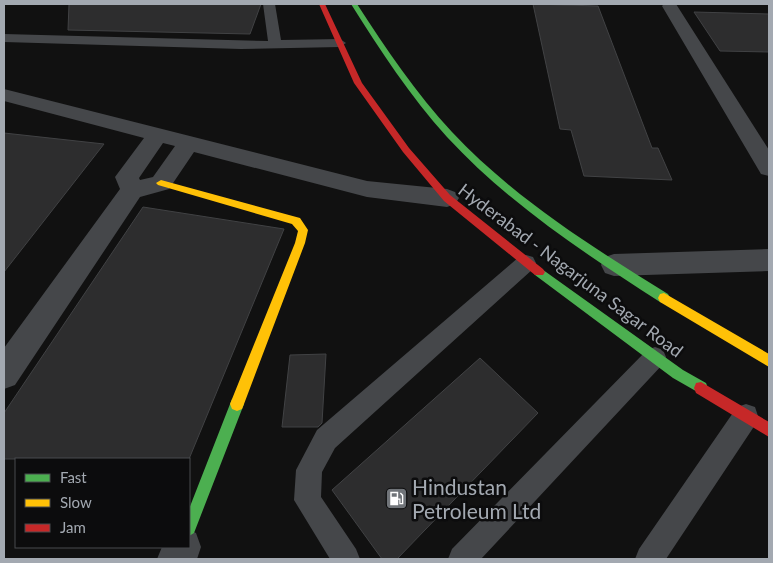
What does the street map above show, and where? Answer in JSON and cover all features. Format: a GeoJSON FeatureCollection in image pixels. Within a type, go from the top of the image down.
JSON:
{"type":"FeatureCollection","features":[{"type":"Feature","properties":{"kind":"main road","name":"Hyderabad - Nagarjuna Sagar Road"},"geometry":{"type":"LineString","coordinates":[[322,4],[358,83],[406,150],[447,198],[526,263],[655,358],[769,430]]}},
{"type":"Feature","properties":{"kind":"main road","name":"Hyderabad - Nagarjuna Sagar Road"},"geometry":{"type":"LineString","coordinates":[[354,4],[398,73],[449,135],[486,170],[561,230],[712,328],[769,361]]}},
{"type":"Feature","properties":{"kind":"main road"},"geometry":{"type":"LineString","coordinates":[[161,183],[296,221],[303,230],[190,525]]}},
{"type":"Feature","properties":{"kind":"street"},"geometry":{"type":"LineString","coordinates":[[670,6],[769,168]]}},
{"type":"Feature","properties":{"kind":"street"},"geometry":{"type":"LineString","coordinates":[[4,95],[367,189],[447,198]]}},
{"type":"Feature","properties":{"kind":"street"},"geometry":{"type":"LineString","coordinates":[[132,190],[127,177],[158,135]]}},
{"type":"Feature","properties":{"kind":"street"},"geometry":{"type":"LineString","coordinates":[[4,374],[132,190],[161,183],[189,143]]}},
{"type":"Feature","properties":{"kind":"street"},"geometry":{"type":"LineString","coordinates":[[614,265],[769,260]]}},
{"type":"Feature","properties":{"kind":"lane"},"geometry":{"type":"LineString","coordinates":[[269,4],[275,45]]}},
{"type":"Feature","properties":{"kind":"lane"},"geometry":{"type":"LineString","coordinates":[[4,38],[275,45],[340,43]]}},
{"type":"Feature","properties":{"kind":"lane"},"geometry":{"type":"LineString","coordinates":[[346,559],[307,500],[309,470],[326,439],[526,263]]}},
{"type":"Feature","properties":{"kind":"lane"},"geometry":{"type":"LineString","coordinates":[[462,559],[655,358]]}},
{"type":"Feature","properties":{"kind":"lane"},"geometry":{"type":"LineString","coordinates":[[649,559],[746,416]]}},
{"type":"Feature","properties":{"kind":"building"},"geometry":{"type":"Polygon","coordinates":[[[69,4],[261,4],[250,34],[68,30],[69,4]]]}},
{"type":"Feature","properties":{"kind":"building"},"geometry":{"type":"Polygon","coordinates":[[[533,4],[598,6],[652,148],[658,148],[672,180],[584,176],[571,130],[560,129],[533,4]]]}},
{"type":"Feature","properties":{"kind":"building"},"geometry":{"type":"Polygon","coordinates":[[[694,12],[769,14],[769,52],[720,51],[694,12]]]}},
{"type":"Feature","properties":{"kind":"building"},"geometry":{"type":"Polygon","coordinates":[[[4,133],[104,144],[4,272],[4,133]]]}},
{"type":"Feature","properties":{"kind":"building"},"geometry":{"type":"Polygon","coordinates":[[[143,207],[284,229],[189,458],[4,459],[4,413],[143,207]]]}},
{"type":"Feature","properties":{"kind":"building"},"geometry":{"type":"Polygon","coordinates":[[[326,354],[322,423],[318,427],[282,427],[290,355],[326,354]]]}},
{"type":"Feature","properties":{"kind":"building"},"geometry":{"type":"Polygon","coordinates":[[[480,358],[538,413],[397,559],[382,559],[332,490],[480,358]]]}},
{"type":"Feature","properties":{"kind":"traffic: fast"},"geometry":{"type":"LineString","coordinates":[[354,4],[411,88],[436,120],[474,159],[525,203],[579,243],[664,298]]}},
{"type":"Feature","properties":{"kind":"traffic: fast"},"geometry":{"type":"LineString","coordinates":[[539,272],[678,374],[701,388]]}},
{"type":"Feature","properties":{"kind":"traffic: fast"},"geometry":{"type":"LineString","coordinates":[[190,525],[237,404]]}},
{"type":"Feature","properties":{"kind":"traffic: slow"},"geometry":{"type":"LineString","coordinates":[[161,183],[296,221],[303,230],[300,243],[237,404]]}},
{"type":"Feature","properties":{"kind":"traffic: slow"},"geometry":{"type":"LineString","coordinates":[[664,298],[769,361]]}},
{"type":"Feature","properties":{"kind":"traffic: jam"},"geometry":{"type":"LineString","coordinates":[[322,4],[358,83],[406,150],[447,198],[539,272]]}},
{"type":"Feature","properties":{"kind":"traffic: jam"},"geometry":{"type":"LineString","coordinates":[[701,388],[769,430]]}},
{"type":"Feature","properties":{"kind":"place","name":"Hindustan Petroleum Ltd"},"geometry":{"type":"Point","coordinates":[396,498]}}]}
